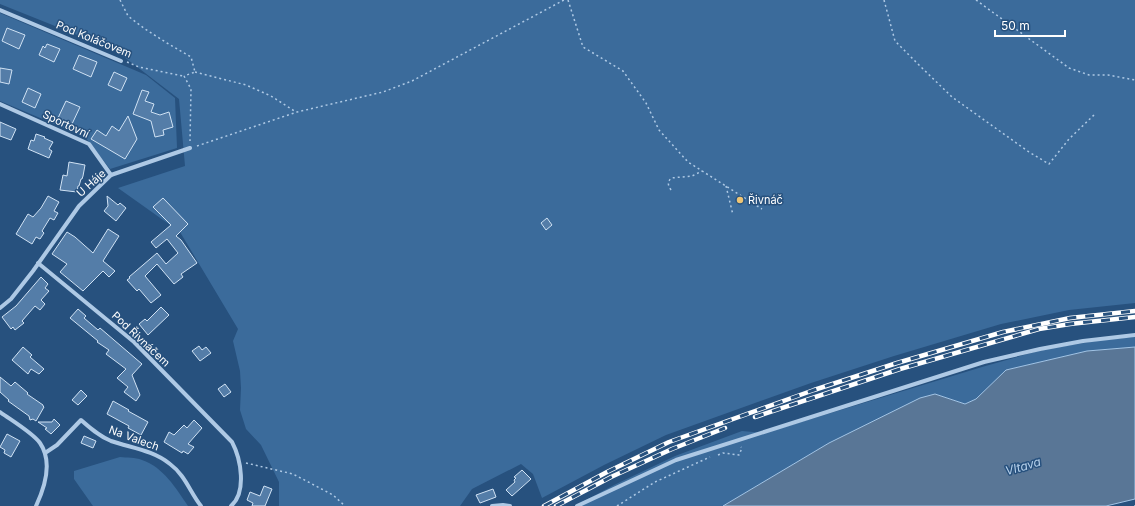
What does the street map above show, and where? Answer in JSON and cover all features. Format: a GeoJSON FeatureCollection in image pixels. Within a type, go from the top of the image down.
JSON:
{"type":"FeatureCollection","features":[{"type":"Feature","properties":{"kind":"street","name":"Pod Koláčovem"},"geometry":{"type":"LineString","coordinates":[[0,10],[121,60]]}},
{"type":"Feature","properties":{"kind":"street","name":"Sportovní"},"geometry":{"type":"LineString","coordinates":[[0,104],[89,144],[111,175]]}},
{"type":"Feature","properties":{"kind":"street","name":"U Háje"},"geometry":{"type":"LineString","coordinates":[[0,308],[11,299],[33,271],[79,206],[111,175],[190,148]]}},
{"type":"Feature","properties":{"kind":"street","name":"Pod Řivnáčem"},"geometry":{"type":"LineString","coordinates":[[38,263],[134,342],[226,436],[235,448],[239,461]]}},
{"type":"Feature","properties":{"kind":"street"},"geometry":{"type":"LineString","coordinates":[[577,506],[676,460],[984,362],[1047,347],[1135,335]]}},
{"type":"Feature","properties":{"kind":"street"},"geometry":{"type":"LineString","coordinates":[[0,412],[40,442],[45,453],[46,476],[42,494],[36,506]]}},
{"type":"Feature","properties":{"kind":"street","name":"Na Valech"},"geometry":{"type":"LineString","coordinates":[[45,453],[57,445],[81,420],[91,430],[111,441],[153,454],[171,465],[187,483],[201,506]]}},
{"type":"Feature","properties":{"kind":"street"},"geometry":{"type":"LineString","coordinates":[[231,506],[240,492],[239,461]]}},
{"type":"Feature","properties":{"kind":"street"},"geometry":{"type":"LineString","coordinates":[[492,506],[510,506]]}},
{"type":"Feature","properties":{"kind":"path"},"geometry":{"type":"LineString","coordinates":[[120,0],[128,16],[145,29],[191,57],[195,72]]}},
{"type":"Feature","properties":{"kind":"path"},"geometry":{"type":"LineString","coordinates":[[296,112],[271,96],[246,85],[195,72],[184,76],[191,89],[190,148],[296,112],[383,92],[412,81],[564,0]]}},
{"type":"Feature","properties":{"kind":"path"},"geometry":{"type":"LineString","coordinates":[[568,0],[583,48],[623,71],[646,103],[659,130],[688,162],[762,209]]}},
{"type":"Feature","properties":{"kind":"path"},"geometry":{"type":"LineString","coordinates":[[884,0],[895,41],[952,98],[1049,164],[1069,139],[1095,114]]}},
{"type":"Feature","properties":{"kind":"path"},"geometry":{"type":"LineString","coordinates":[[976,0],[1068,68],[1089,75],[1108,75],[1135,80]]}},
{"type":"Feature","properties":{"kind":"path","name":"Pod Koláčovem"},"geometry":{"type":"LineString","coordinates":[[121,60],[139,67],[184,76]]}},
{"type":"Feature","properties":{"kind":"path"},"geometry":{"type":"LineString","coordinates":[[671,190],[668,186],[668,182],[671,178],[692,176],[702,171]]}},
{"type":"Feature","properties":{"kind":"path"},"geometry":{"type":"LineString","coordinates":[[726,186],[733,215]]}},
{"type":"Feature","properties":{"kind":"path"},"geometry":{"type":"LineString","coordinates":[[718,455],[723,453],[738,455],[742,448],[737,440]]}},
{"type":"Feature","properties":{"kind":"path"},"geometry":{"type":"LineString","coordinates":[[617,506],[655,482],[712,456]]}},
{"type":"Feature","properties":{"kind":"path"},"geometry":{"type":"LineString","coordinates":[[239,461],[293,474],[333,495],[345,506]]}},
{"type":"Feature","properties":{"kind":"shaded area"},"geometry":{"type":"Polygon","coordinates":[[[0,0],[1135,0],[1135,303],[1069,310],[1001,324],[811,383],[666,435],[604,465],[542,498],[533,474],[521,464],[472,489],[460,506],[279,506],[279,482],[261,445],[246,429],[240,410],[240,371],[233,341],[238,329],[180,232],[118,188],[185,166],[179,99],[115,50],[0,4],[0,0]]]}},
{"type":"Feature","properties":{"kind":"shaded area"},"geometry":{"type":"Polygon","coordinates":[[[0,13],[146,75],[175,98],[177,148],[110,169],[85,137],[0,101],[0,13]]]}},
{"type":"Feature","properties":{"kind":"shaded area"},"geometry":{"type":"Polygon","coordinates":[[[1135,337],[1135,347],[1087,351],[1006,370],[976,399],[965,404],[935,394],[829,443],[723,506],[575,506],[614,485],[675,456],[742,431],[765,433],[1041,350],[1102,340],[1135,337]]]}},
{"type":"Feature","properties":{"kind":"shaded area"},"geometry":{"type":"Polygon","coordinates":[[[120,457],[139,459],[150,463],[163,473],[179,492],[188,506],[93,506],[74,479],[74,471],[120,457]]]}},
{"type":"Feature","properties":{"kind":"water","name":"Vltava"},"geometry":{"type":"Polygon","coordinates":[[[1135,347],[1135,499],[1106,506],[723,506],[829,443],[920,398],[935,394],[965,404],[976,399],[1006,370],[1087,351],[1135,347]]]}},
{"type":"Feature","properties":{"kind":"building"},"geometry":{"type":"Polygon","coordinates":[[[7,28],[25,35],[19,49],[2,41],[7,28]]]}},
{"type":"Feature","properties":{"kind":"building"},"geometry":{"type":"Polygon","coordinates":[[[47,44],[60,49],[54,62],[39,55],[43,46],[45,48],[47,44]]]}},
{"type":"Feature","properties":{"kind":"building"},"geometry":{"type":"Polygon","coordinates":[[[79,55],[97,62],[91,77],[73,69],[79,55]]]}},
{"type":"Feature","properties":{"kind":"building"},"geometry":{"type":"Polygon","coordinates":[[[0,68],[12,70],[9,84],[0,82],[0,68]]]}},
{"type":"Feature","properties":{"kind":"building"},"geometry":{"type":"Polygon","coordinates":[[[114,72],[127,78],[121,91],[108,85],[114,72]]]}},
{"type":"Feature","properties":{"kind":"building"},"geometry":{"type":"Polygon","coordinates":[[[28,88],[41,94],[35,108],[22,102],[28,88]]]}},
{"type":"Feature","properties":{"kind":"building"},"geometry":{"type":"Polygon","coordinates":[[[142,90],[149,92],[145,101],[154,104],[151,112],[160,115],[169,112],[173,127],[163,130],[164,135],[155,137],[151,121],[133,114],[142,90]]]}},
{"type":"Feature","properties":{"kind":"building"},"geometry":{"type":"Polygon","coordinates":[[[66,101],[80,107],[72,124],[58,118],[66,101]]]}},
{"type":"Feature","properties":{"kind":"building"},"geometry":{"type":"Polygon","coordinates":[[[128,116],[137,139],[125,159],[91,139],[97,130],[106,136],[112,126],[119,131],[128,116]]]}},
{"type":"Feature","properties":{"kind":"building"},"geometry":{"type":"Polygon","coordinates":[[[0,122],[16,129],[11,140],[0,136],[0,122]]]}},
{"type":"Feature","properties":{"kind":"building"},"geometry":{"type":"Polygon","coordinates":[[[36,134],[53,142],[49,149],[52,151],[49,158],[28,149],[31,140],[34,141],[36,134]]]}},
{"type":"Feature","properties":{"kind":"building"},"geometry":{"type":"Polygon","coordinates":[[[69,162],[85,165],[83,176],[77,192],[60,190],[63,175],[67,176],[69,162]]]}},
{"type":"Feature","properties":{"kind":"building"},"geometry":{"type":"Polygon","coordinates":[[[48,196],[59,202],[54,211],[58,213],[54,220],[50,218],[42,231],[44,233],[40,239],[36,237],[32,244],[16,234],[28,214],[33,217],[41,208],[48,196]]]}},
{"type":"Feature","properties":{"kind":"building"},"geometry":{"type":"Polygon","coordinates":[[[107,196],[118,205],[120,203],[126,208],[116,221],[104,211],[108,206],[107,196]]]}},
{"type":"Feature","properties":{"kind":"building"},"geometry":{"type":"Polygon","coordinates":[[[163,198],[188,224],[176,236],[181,240],[197,263],[181,274],[183,277],[174,284],[157,264],[145,276],[161,295],[151,303],[139,289],[137,291],[127,280],[157,253],[166,264],[178,253],[167,239],[156,248],[151,242],[171,225],[153,207],[163,198]]]}},
{"type":"Feature","properties":{"kind":"building"},"geometry":{"type":"Polygon","coordinates":[[[547,218],[552,225],[546,230],[541,223],[547,218]]]}},
{"type":"Feature","properties":{"kind":"building"},"geometry":{"type":"Polygon","coordinates":[[[108,229],[119,236],[103,261],[115,271],[109,277],[103,271],[83,291],[60,272],[67,264],[52,254],[67,232],[93,253],[108,229]]]}},
{"type":"Feature","properties":{"kind":"building"},"geometry":{"type":"Polygon","coordinates":[[[41,277],[48,284],[45,288],[49,291],[41,300],[45,304],[40,310],[35,306],[22,321],[24,323],[15,330],[13,327],[11,329],[2,317],[16,306],[41,277]]]}},
{"type":"Feature","properties":{"kind":"building"},"geometry":{"type":"Polygon","coordinates":[[[161,307],[169,315],[148,335],[139,324],[145,319],[147,321],[161,307]]]}},
{"type":"Feature","properties":{"kind":"building"},"geometry":{"type":"Polygon","coordinates":[[[78,309],[86,316],[84,318],[98,330],[100,328],[142,364],[132,375],[140,395],[136,401],[124,392],[128,387],[117,378],[126,369],[106,354],[109,350],[97,342],[98,341],[70,318],[78,309]]]}},
{"type":"Feature","properties":{"kind":"building"},"geometry":{"type":"Polygon","coordinates":[[[199,346],[202,350],[206,347],[211,353],[200,361],[192,351],[199,346]]]}},
{"type":"Feature","properties":{"kind":"building"},"geometry":{"type":"Polygon","coordinates":[[[23,347],[32,355],[30,357],[44,369],[39,374],[31,369],[28,374],[12,360],[23,347]]]}},
{"type":"Feature","properties":{"kind":"building"},"geometry":{"type":"Polygon","coordinates":[[[0,377],[11,386],[15,382],[28,393],[27,394],[43,405],[44,407],[36,421],[33,419],[30,420],[29,416],[8,401],[9,400],[0,392],[0,377]]]}},
{"type":"Feature","properties":{"kind":"building"},"geometry":{"type":"Polygon","coordinates":[[[225,384],[231,392],[224,397],[218,389],[225,384]]]}},
{"type":"Feature","properties":{"kind":"building"},"geometry":{"type":"Polygon","coordinates":[[[81,390],[87,396],[78,405],[72,400],[81,390]]]}},
{"type":"Feature","properties":{"kind":"building"},"geometry":{"type":"Polygon","coordinates":[[[113,401],[148,422],[141,435],[128,428],[129,426],[107,414],[113,401]]]}},
{"type":"Feature","properties":{"kind":"building"},"geometry":{"type":"Polygon","coordinates":[[[54,419],[60,425],[51,434],[45,429],[47,428],[38,422],[52,422],[54,419]]]}},
{"type":"Feature","properties":{"kind":"building"},"geometry":{"type":"Polygon","coordinates":[[[194,420],[202,428],[188,444],[194,447],[188,454],[183,451],[182,453],[164,442],[169,432],[174,435],[184,425],[187,428],[194,420]]]}},
{"type":"Feature","properties":{"kind":"building"},"geometry":{"type":"Polygon","coordinates":[[[7,434],[20,441],[11,457],[4,453],[5,450],[0,447],[7,434]]]}},
{"type":"Feature","properties":{"kind":"building"},"geometry":{"type":"Polygon","coordinates":[[[84,436],[96,441],[93,448],[81,443],[84,436]]]}},
{"type":"Feature","properties":{"kind":"building"},"geometry":{"type":"Polygon","coordinates":[[[522,470],[531,479],[512,496],[506,490],[515,482],[514,480],[516,478],[514,477],[522,470]]]}},
{"type":"Feature","properties":{"kind":"building"},"geometry":{"type":"Polygon","coordinates":[[[264,486],[272,489],[265,506],[252,506],[253,503],[247,500],[250,492],[260,496],[264,486]]]}},
{"type":"Feature","properties":{"kind":"building"},"geometry":{"type":"Polygon","coordinates":[[[493,489],[496,497],[480,503],[476,495],[493,489]]]}},
{"type":"Feature","properties":{"kind":"railway"},"geometry":{"type":"LineString","coordinates":[[544,506],[607,472],[669,442],[814,390],[897,363],[1003,332],[1070,318],[1135,311]]}},
{"type":"Feature","properties":{"kind":"railway"},"geometry":{"type":"LineString","coordinates":[[755,417],[900,369],[1039,329],[1135,317]]}},
{"type":"Feature","properties":{"kind":"railway"},"geometry":{"type":"LineString","coordinates":[[556,506],[611,477],[672,449],[725,428]]}},
{"type":"Feature","properties":{"kind":"place","name":"Řivnáč"},"geometry":{"type":"Point","coordinates":[740,200]}}]}
